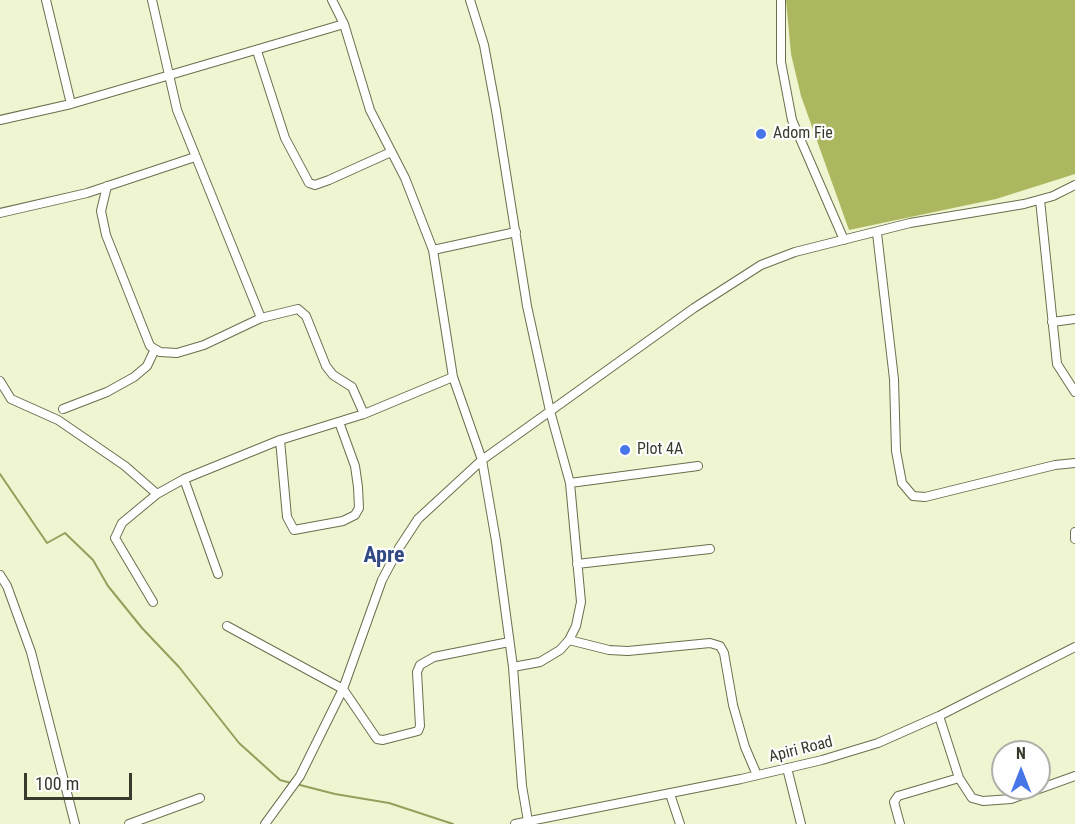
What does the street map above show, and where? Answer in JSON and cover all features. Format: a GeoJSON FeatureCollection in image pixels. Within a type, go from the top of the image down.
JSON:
{"type":"FeatureCollection","features":[{"type":"Feature","properties":{"kind":"street"},"geometry":{"type":"LineString","coordinates":[[46,0],[71,104]]}},
{"type":"Feature","properties":{"kind":"street"},"geometry":{"type":"LineString","coordinates":[[152,0],[177,110],[261,318]]}},
{"type":"Feature","properties":{"kind":"street"},"geometry":{"type":"LineString","coordinates":[[332,0],[344,24],[370,110],[418,209],[433,250],[453,377],[482,460],[496,541],[513,667],[522,786],[528,821]]}},
{"type":"Feature","properties":{"kind":"street"},"geometry":{"type":"LineString","coordinates":[[470,0],[484,45],[527,306],[550,411],[570,483],[580,603],[576,626],[569,640],[560,650],[540,662],[513,667]]}},
{"type":"Feature","properties":{"kind":"street"},"geometry":{"type":"LineString","coordinates":[[781,0],[781,62],[792,120],[844,240]]}},
{"type":"Feature","properties":{"kind":"street"},"geometry":{"type":"LineString","coordinates":[[0,120],[71,104],[344,24]]}},
{"type":"Feature","properties":{"kind":"street"},"geometry":{"type":"LineString","coordinates":[[257,51],[285,138],[309,183],[315,185],[329,180],[391,152]]}},
{"type":"Feature","properties":{"kind":"street"},"geometry":{"type":"LineString","coordinates":[[0,213],[107,186],[195,157]]}},
{"type":"Feature","properties":{"kind":"street"},"geometry":{"type":"LineString","coordinates":[[265,824],[300,776],[343,689],[382,580],[399,548],[417,519],[482,460],[694,308],[752,271],[795,252],[877,233],[910,222],[995,210],[1040,200],[1075,185]]}},
{"type":"Feature","properties":{"kind":"street"},"geometry":{"type":"LineString","coordinates":[[107,186],[101,211],[106,235],[150,346],[177,353],[204,345],[261,318],[298,309],[306,316],[326,366],[333,375],[352,387],[364,414]]}},
{"type":"Feature","properties":{"kind":"street"},"geometry":{"type":"LineString","coordinates":[[1040,200],[1056,364],[1075,392]]}},
{"type":"Feature","properties":{"kind":"street"},"geometry":{"type":"LineString","coordinates":[[433,250],[516,232]]}},
{"type":"Feature","properties":{"kind":"street"},"geometry":{"type":"LineString","coordinates":[[877,233],[894,379],[896,451],[902,483],[913,496],[925,497],[1075,462]]}},
{"type":"Feature","properties":{"kind":"street"},"geometry":{"type":"LineString","coordinates":[[1052,322],[1075,319]]}},
{"type":"Feature","properties":{"kind":"street"},"geometry":{"type":"LineString","coordinates":[[63,409],[107,392],[134,377],[147,366],[155,349]]}},
{"type":"Feature","properties":{"kind":"street"},"geometry":{"type":"LineString","coordinates":[[153,602],[115,538],[122,523],[157,494],[184,479],[280,440],[364,414],[453,377]]}},
{"type":"Feature","properties":{"kind":"street"},"geometry":{"type":"LineString","coordinates":[[0,381],[11,399],[58,420],[125,466],[157,494]]}},
{"type":"Feature","properties":{"kind":"street"},"geometry":{"type":"LineString","coordinates":[[280,440],[284,490],[290,525],[294,530],[302,531],[342,521],[355,515],[359,508],[355,466],[339,422]]}},
{"type":"Feature","properties":{"kind":"street"},"geometry":{"type":"LineString","coordinates":[[570,483],[698,466]]}},
{"type":"Feature","properties":{"kind":"street"},"geometry":{"type":"LineString","coordinates":[[184,479],[218,574]]}},
{"type":"Feature","properties":{"kind":"street"},"geometry":{"type":"LineString","coordinates":[[1075,532],[1075,539]]}},
{"type":"Feature","properties":{"kind":"street"},"geometry":{"type":"LineString","coordinates":[[577,564],[710,549]]}},
{"type":"Feature","properties":{"kind":"street"},"geometry":{"type":"LineString","coordinates":[[0,575],[8,586],[31,652],[75,824]]}},
{"type":"Feature","properties":{"kind":"street"},"geometry":{"type":"LineString","coordinates":[[226,626],[343,689],[377,739],[418,731],[420,726],[417,672],[420,665],[434,657],[509,642]]}},
{"type":"Feature","properties":{"kind":"street"},"geometry":{"type":"LineString","coordinates":[[569,640],[609,650],[628,651],[710,644],[720,646],[724,653],[733,705],[745,747],[757,776]]}},
{"type":"Feature","properties":{"kind":"street","name":"Apiri Road"},"geometry":{"type":"LineString","coordinates":[[515,824],[757,776],[878,743],[939,716],[1075,646]]}},
{"type":"Feature","properties":{"kind":"street"},"geometry":{"type":"LineString","coordinates":[[939,716],[959,778],[969,795],[983,801],[1011,799],[1075,776]]}},
{"type":"Feature","properties":{"kind":"street"},"geometry":{"type":"LineString","coordinates":[[787,768],[801,824]]}},
{"type":"Feature","properties":{"kind":"street"},"geometry":{"type":"LineString","coordinates":[[900,824],[894,802],[898,796],[959,778]]}},
{"type":"Feature","properties":{"kind":"street"},"geometry":{"type":"LineString","coordinates":[[670,794],[680,824]]}},
{"type":"Feature","properties":{"kind":"street"},"geometry":{"type":"LineString","coordinates":[[129,824],[200,798]]}},
{"type":"Feature","properties":{"kind":"green space"},"geometry":{"type":"Polygon","coordinates":[[[786,0],[1075,0],[1075,174],[996,199],[849,230],[801,96],[791,54],[786,0]]]}},
{"type":"Feature","properties":{"kind":"waterway"},"geometry":{"type":"LineString","coordinates":[[0,474],[47,543],[65,533],[93,560],[108,586],[142,628],[179,667],[239,743],[280,780],[291,783]]}},
{"type":"Feature","properties":{"kind":"waterway"},"geometry":{"type":"LineString","coordinates":[[296,784],[335,794],[389,803],[453,824]]}},
{"type":"Feature","properties":{"kind":"place","name":"Adom Fie"},"geometry":{"type":"Point","coordinates":[761,134]}},
{"type":"Feature","properties":{"kind":"place","name":"Plot 4A"},"geometry":{"type":"Point","coordinates":[625,450]}},
{"type":"Feature","properties":{"kind":"district","name":"Apre"},"geometry":{"type":"Point","coordinates":[384,556]}}]}
